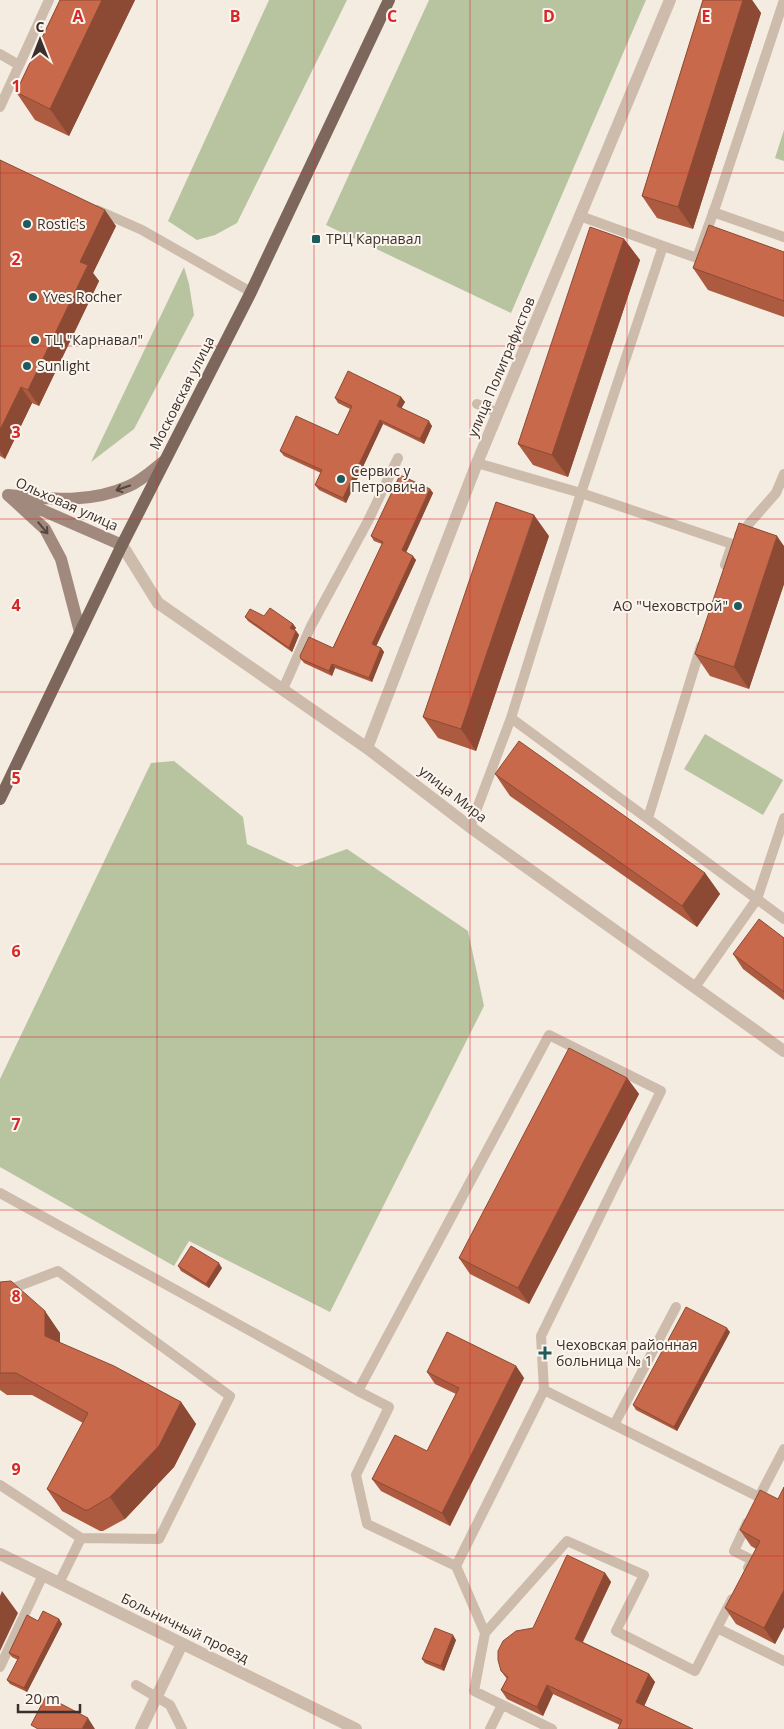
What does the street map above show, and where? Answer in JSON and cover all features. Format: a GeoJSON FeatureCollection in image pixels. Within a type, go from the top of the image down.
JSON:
{"type":"FeatureCollection","features":[{"type":"Feature","properties":{"kind":"main road","name":"Московская улица"},"geometry":{"type":"LineString","coordinates":[[0,799],[122,545],[250,292],[389,0]]}},
{"type":"Feature","properties":{"kind":"main road"},"geometry":{"type":"LineString","coordinates":[[4,493],[60,500],[95,497],[130,486],[164,462]]}},
{"type":"Feature","properties":{"kind":"main road"},"geometry":{"type":"LineString","coordinates":[[4,493],[45,529],[61,559],[80,632]]}},
{"type":"Feature","properties":{"kind":"main road","name":"Ольховая улица"},"geometry":{"type":"LineString","coordinates":[[4,493],[122,545]]}},
{"type":"Feature","properties":{"kind":"street","name":"улица Полиграфистов"},"geometry":{"type":"LineString","coordinates":[[367,748],[477,464],[670,0]]}},
{"type":"Feature","properties":{"kind":"street","name":"улица Мира"},"geometry":{"type":"LineString","coordinates":[[122,545],[158,602],[367,748],[470,827],[784,1051]]}},
{"type":"Feature","properties":{"kind":"street","name":"Больничный проезд"},"geometry":{"type":"LineString","coordinates":[[0,1554],[356,1729]]}},
{"type":"Feature","properties":{"kind":"street"},"geometry":{"type":"LineString","coordinates":[[141,1729],[182,1644]]}},
{"type":"Feature","properties":{"kind":"lane"},"geometry":{"type":"LineString","coordinates":[[0,107],[49,0]]}},
{"type":"Feature","properties":{"kind":"lane"},"geometry":{"type":"LineString","coordinates":[[580,216],[697,258],[784,0]]}},
{"type":"Feature","properties":{"kind":"lane"},"geometry":{"type":"LineString","coordinates":[[0,54],[20,65]]}},
{"type":"Feature","properties":{"kind":"lane"},"geometry":{"type":"LineString","coordinates":[[84,203],[142,230],[250,292]]}},
{"type":"Feature","properties":{"kind":"lane"},"geometry":{"type":"LineString","coordinates":[[713,212],[784,236]]}},
{"type":"Feature","properties":{"kind":"lane"},"geometry":{"type":"LineString","coordinates":[[470,827],[511,718],[581,493],[664,246]]}},
{"type":"Feature","properties":{"kind":"lane"},"geometry":{"type":"LineString","coordinates":[[477,404],[498,413]]}},
{"type":"Feature","properties":{"kind":"lane"},"geometry":{"type":"LineString","coordinates":[[283,689],[311,626],[368,521],[398,458]]}},
{"type":"Feature","properties":{"kind":"lane"},"geometry":{"type":"LineString","coordinates":[[477,464],[581,493],[732,544]]}},
{"type":"Feature","properties":{"kind":"lane"},"geometry":{"type":"LineString","coordinates":[[723,572],[732,544],[776,493],[784,474]]}},
{"type":"Feature","properties":{"kind":"lane"},"geometry":{"type":"LineString","coordinates":[[648,818],[704,636]]}},
{"type":"Feature","properties":{"kind":"lane"},"geometry":{"type":"LineString","coordinates":[[511,718],[784,919]]}},
{"type":"Feature","properties":{"kind":"lane"},"geometry":{"type":"LineString","coordinates":[[695,987],[757,899],[784,818]]}},
{"type":"Feature","properties":{"kind":"lane"},"geometry":{"type":"LineString","coordinates":[[358,1391],[549,1034],[661,1091],[541,1336],[544,1390],[456,1566]]}},
{"type":"Feature","properties":{"kind":"lane"},"geometry":{"type":"LineString","coordinates":[[0,1193],[388,1407],[356,1475],[367,1524],[456,1566],[485,1633]]}},
{"type":"Feature","properties":{"kind":"lane"},"geometry":{"type":"LineString","coordinates":[[0,1293],[58,1270],[230,1396],[159,1538],[81,1538],[0,1485]]}},
{"type":"Feature","properties":{"kind":"lane"},"geometry":{"type":"LineString","coordinates":[[614,1425],[676,1307]]}},
{"type":"Feature","properties":{"kind":"lane"},"geometry":{"type":"LineString","coordinates":[[544,1390],[614,1425],[755,1506]]}},
{"type":"Feature","properties":{"kind":"lane"},"geometry":{"type":"LineString","coordinates":[[744,1577],[752,1560],[734,1551],[784,1449]]}},
{"type":"Feature","properties":{"kind":"lane"},"geometry":{"type":"LineString","coordinates":[[60,1584],[81,1538]]}},
{"type":"Feature","properties":{"kind":"lane"},"geometry":{"type":"LineString","coordinates":[[552,1729],[474,1691],[485,1633],[567,1541],[644,1575],[616,1631],[695,1671],[735,1594]]}},
{"type":"Feature","properties":{"kind":"lane"},"geometry":{"type":"LineString","coordinates":[[0,1667],[43,1575]]}},
{"type":"Feature","properties":{"kind":"lane"},"geometry":{"type":"LineString","coordinates":[[717,1628],[784,1661]]}},
{"type":"Feature","properties":{"kind":"lane"},"geometry":{"type":"LineString","coordinates":[[136,1685],[170,1705],[182,1729]]}},
{"type":"Feature","properties":{"kind":"lane"},"geometry":{"type":"LineString","coordinates":[[490,1729],[502,1705]]}},
{"type":"Feature","properties":{"kind":"green space"},"geometry":{"type":"Polygon","coordinates":[[[269,0],[347,0],[237,223],[215,235],[197,240],[168,221],[269,0]]]}},
{"type":"Feature","properties":{"kind":"green space"},"geometry":{"type":"Polygon","coordinates":[[[429,0],[646,0],[511,313],[326,225],[429,0]]]}},
{"type":"Feature","properties":{"kind":"green space"},"geometry":{"type":"Polygon","coordinates":[[[784,130],[784,161],[775,158],[784,130]]]}},
{"type":"Feature","properties":{"kind":"green space"},"geometry":{"type":"Polygon","coordinates":[[[184,267],[194,315],[134,429],[91,462],[184,267]]]}},
{"type":"Feature","properties":{"kind":"green space"},"geometry":{"type":"Polygon","coordinates":[[[705,734],[783,780],[763,815],[684,769],[705,734]]]}},
{"type":"Feature","properties":{"kind":"green space"},"geometry":{"type":"Polygon","coordinates":[[[174,761],[243,817],[247,844],[297,867],[347,849],[468,931],[484,1006],[330,1312],[189,1241],[174,1266],[0,1167],[0,1079],[151,763],[174,761]]]}},
{"type":"Feature","properties":{"kind":"building"},"geometry":{"type":"Polygon","coordinates":[[[60,0],[102,0],[50,109],[16,92],[60,0]]]}},
{"type":"Feature","properties":{"kind":"building"},"geometry":{"type":"Polygon","coordinates":[[[703,0],[743,0],[678,207],[642,196],[703,0]]]}},
{"type":"Feature","properties":{"kind":"building","name":"ТЦ \"Карнавал\""},"geometry":{"type":"Polygon","coordinates":[[[0,160],[105,210],[80,262],[88,265],[28,390],[21,387],[0,430],[0,160]]]}},
{"type":"Feature","properties":{"kind":"building"},"geometry":{"type":"Polygon","coordinates":[[[709,225],[784,252],[784,301],[693,268],[709,225]]]}},
{"type":"Feature","properties":{"kind":"building"},"geometry":{"type":"Polygon","coordinates":[[[590,227],[624,239],[552,455],[518,444],[590,227]]]}},
{"type":"Feature","properties":{"kind":"building"},"geometry":{"type":"Polygon","coordinates":[[[348,371],[401,397],[397,406],[429,421],[420,439],[380,420],[343,498],[315,485],[322,470],[280,451],[296,416],[338,435],[352,406],[335,398],[348,371]]]}},
{"type":"Feature","properties":{"kind":"building"},"geometry":{"type":"Polygon","coordinates":[[[400,475],[430,489],[402,550],[413,556],[372,644],[381,648],[369,678],[332,664],[329,671],[301,659],[300,656],[309,637],[333,648],[383,542],[371,536],[400,475]]]}},
{"type":"Feature","properties":{"kind":"building"},"geometry":{"type":"Polygon","coordinates":[[[496,502],[534,515],[461,729],[423,717],[496,502]]]}},
{"type":"Feature","properties":{"kind":"building"},"geometry":{"type":"Polygon","coordinates":[[[739,523],[777,536],[734,667],[695,654],[739,523]]]}},
{"type":"Feature","properties":{"kind":"building"},"geometry":{"type":"Polygon","coordinates":[[[270,608],[293,624],[290,628],[296,631],[289,648],[245,617],[250,609],[264,616],[270,608]]]}},
{"type":"Feature","properties":{"kind":"building"},"geometry":{"type":"Polygon","coordinates":[[[519,741],[705,873],[682,906],[495,774],[519,741]]]}},
{"type":"Feature","properties":{"kind":"building"},"geometry":{"type":"Polygon","coordinates":[[[759,919],[784,938],[784,992],[733,954],[759,919]]]}},
{"type":"Feature","properties":{"kind":"building"},"geometry":{"type":"Polygon","coordinates":[[[569,1048],[627,1078],[518,1288],[459,1258],[569,1048]]]}},
{"type":"Feature","properties":{"kind":"building"},"geometry":{"type":"Polygon","coordinates":[[[191,1246],[219,1263],[206,1284],[178,1266],[191,1246]]]}},
{"type":"Feature","properties":{"kind":"building"},"geometry":{"type":"Polygon","coordinates":[[[11,1281],[45,1311],[45,1336],[114,1366],[181,1402],[159,1446],[110,1497],[88,1510],[47,1489],[88,1413],[16,1373],[0,1373],[0,1282],[11,1281]]]}},
{"type":"Feature","properties":{"kind":"building"},"geometry":{"type":"Polygon","coordinates":[[[686,1307],[727,1328],[674,1427],[633,1405],[686,1307]]]}},
{"type":"Feature","properties":{"kind":"building"},"geometry":{"type":"Polygon","coordinates":[[[447,1332],[516,1366],[442,1513],[372,1479],[395,1435],[427,1451],[459,1388],[427,1372],[447,1332]]]}},
{"type":"Feature","properties":{"kind":"building"},"geometry":{"type":"Polygon","coordinates":[[[784,1487],[784,1590],[764,1628],[725,1608],[760,1541],[740,1530],[760,1490],[778,1499],[784,1487]]]}},
{"type":"Feature","properties":{"kind":"building"},"geometry":{"type":"Polygon","coordinates":[[[567,1555],[605,1573],[575,1639],[649,1674],[636,1702],[693,1729],[618,1729],[622,1720],[547,1685],[537,1707],[501,1690],[508,1677],[501,1671],[498,1651],[503,1641],[516,1631],[533,1628],[567,1555]]]}},
{"type":"Feature","properties":{"kind":"building"},"geometry":{"type":"Polygon","coordinates":[[[43,1611],[59,1619],[24,1688],[7,1680],[19,1657],[9,1653],[27,1615],[38,1621],[43,1611]]]}},
{"type":"Feature","properties":{"kind":"building"},"geometry":{"type":"Polygon","coordinates":[[[435,1628],[453,1635],[441,1666],[422,1659],[435,1628]]]}},
{"type":"Feature","properties":{"kind":"building"},"geometry":{"type":"Polygon","coordinates":[[[46,1696],[88,1718],[82,1729],[38,1729],[31,1725],[46,1696]]]}},
{"type":"Feature","properties":{"kind":"place","name":"Rostic's"},"geometry":{"type":"Point","coordinates":[27,224]}},
{"type":"Feature","properties":{"kind":"place","name":"ТРЦ Карнавал"},"geometry":{"type":"Point","coordinates":[316,239]}},
{"type":"Feature","properties":{"kind":"place","name":"Yves Rocher"},"geometry":{"type":"Point","coordinates":[33,297]}},
{"type":"Feature","properties":{"kind":"place","name":"ТЦ \"Карнавал\""},"geometry":{"type":"Point","coordinates":[35,340]}},
{"type":"Feature","properties":{"kind":"place","name":"Sunlight"},"geometry":{"type":"Point","coordinates":[27,366]}},
{"type":"Feature","properties":{"kind":"place","name":"Сервис у Петровича"},"geometry":{"type":"Point","coordinates":[341,479]}},
{"type":"Feature","properties":{"kind":"place","name":"АО \"Чеховстрой\""},"geometry":{"type":"Point","coordinates":[738,606]}},
{"type":"Feature","properties":{"kind":"place","name":"Чеховская районная больница № 1"},"geometry":{"type":"Point","coordinates":[545,1353]}}]}
